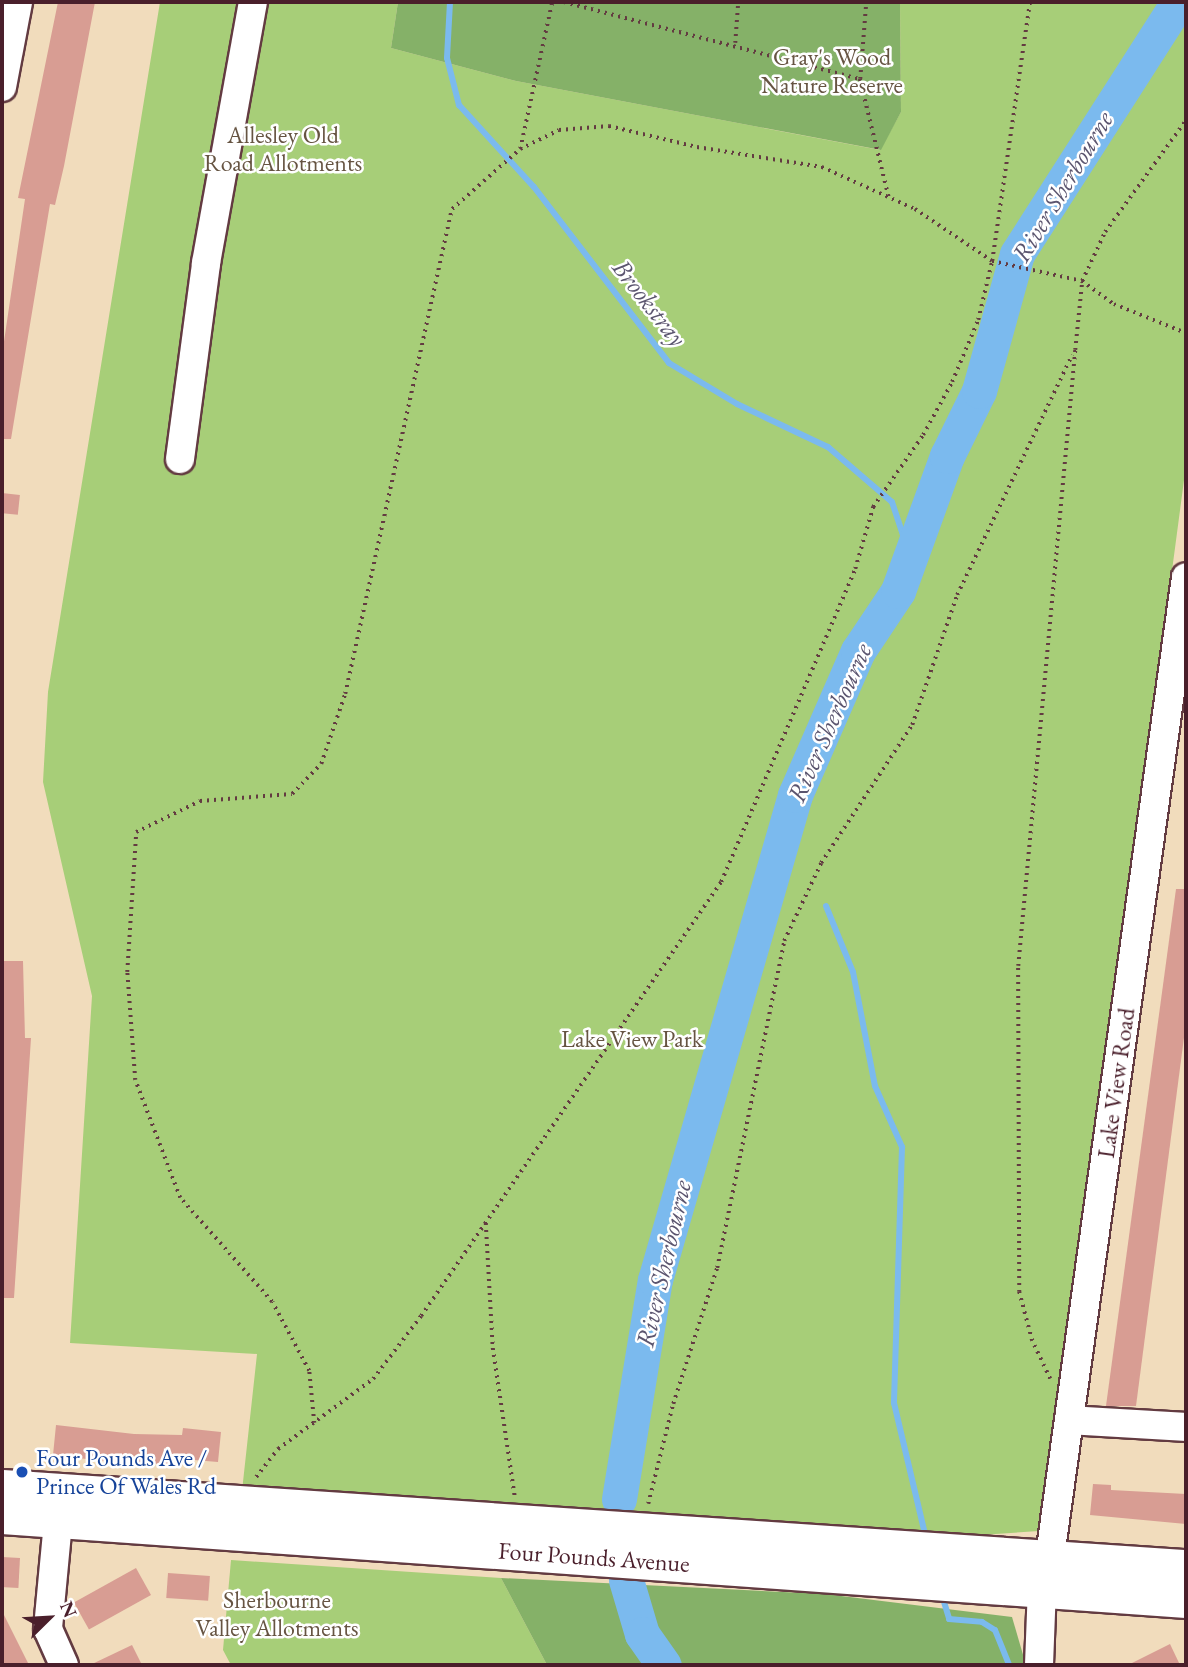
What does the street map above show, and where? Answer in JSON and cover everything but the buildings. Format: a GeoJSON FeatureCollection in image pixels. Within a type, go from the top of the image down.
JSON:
{"type":"FeatureCollection","features":[{"type":"Feature","properties":{"kind":"main road","name":"Four Pounds Avenue"},"geometry":{"type":"LineString","coordinates":[[2,1487],[59,1505],[917,1565],[1046,1572],[1186,1567]]}},
{"type":"Feature","properties":{"kind":"main road","name":"Four Pounds Avenue"},"geometry":{"type":"LineString","coordinates":[[2,1516],[59,1505],[243,1504],[642,1530],[917,1565]]}},
{"type":"Feature","properties":{"kind":"main road","name":"Four Pounds Avenue"},"geometry":{"type":"LineString","coordinates":[[1046,1572],[1186,1600]]}},
{"type":"Feature","properties":{"kind":"street"},"geometry":{"type":"LineString","coordinates":[[2,87],[18,2]]}},
{"type":"Feature","properties":{"kind":"street"},"geometry":{"type":"LineString","coordinates":[[180,459],[206,263],[253,2]]}},
{"type":"Feature","properties":{"kind":"street","name":"Lake View Road"},"geometry":{"type":"LineString","coordinates":[[1039,1665],[1046,1572],[1186,577]]}},
{"type":"Feature","properties":{"kind":"street"},"geometry":{"type":"LineString","coordinates":[[1069,1420],[1186,1427]]}},
{"type":"Feature","properties":{"kind":"street"},"geometry":{"type":"LineString","coordinates":[[59,1505],[48,1629],[64,1665]]}},
{"type":"Feature","properties":{"kind":"path"},"geometry":{"type":"LineString","coordinates":[[520,149],[552,2]]}},
{"type":"Feature","properties":{"kind":"path"},"geometry":{"type":"LineString","coordinates":[[564,2],[735,43],[860,79]]}},
{"type":"Feature","properties":{"kind":"path"},"geometry":{"type":"LineString","coordinates":[[735,43],[738,2]]}},
{"type":"Feature","properties":{"kind":"path"},"geometry":{"type":"LineString","coordinates":[[866,2],[860,79],[889,198]]}},
{"type":"Feature","properties":{"kind":"path"},"geometry":{"type":"LineString","coordinates":[[243,1504],[258,1472],[272,1456],[373,1379],[721,882],[855,569],[873,507],[892,482],[952,382],[978,320],[992,261],[1030,2]]}},
{"type":"Feature","properties":{"kind":"path"},"geometry":{"type":"LineString","coordinates":[[1069,1420],[1032,1341],[1019,1292],[1018,965],[1082,281],[1104,232],[1186,120]]}},
{"type":"Feature","properties":{"kind":"path"},"geometry":{"type":"LineString","coordinates":[[314,1423],[309,1371],[272,1302],[180,1198],[135,1080],[127,972],[136,832],[200,801],[292,794],[321,764],[345,694],[440,247],[452,209],[520,149],[559,130],[609,127],[697,147],[822,167],[915,209],[992,261],[1082,281],[1114,304],[1186,333]]}},
{"type":"Feature","properties":{"kind":"path"},"geometry":{"type":"LineString","coordinates":[[642,1530],[673,1404],[717,1268],[785,941],[821,863],[912,725],[957,595],[1075,350]]}},
{"type":"Feature","properties":{"kind":"path"},"geometry":{"type":"LineString","coordinates":[[486,1221],[493,1348],[518,1520]]}},
{"type":"Feature","properties":{"kind":"green space","name":"Lake View Park"},"geometry":{"type":"Polygon","coordinates":[[[160,2],[398,2],[391,48],[516,81],[880,150],[901,112],[900,2],[1186,2],[1186,465],[1049,1499],[1039,1531],[981,1535],[242,1491],[257,1354],[70,1343],[92,996],[43,782],[48,692],[160,2]]]}},
{"type":"Feature","properties":{"kind":"green space","name":"Gray's Wood Nature Reserve"},"geometry":{"type":"Polygon","coordinates":[[[398,2],[900,2],[901,112],[881,150],[516,81],[391,48],[398,2]]]}},
{"type":"Feature","properties":{"kind":"green space","name":"Sherbourne Valley Allotments"},"geometry":{"type":"Polygon","coordinates":[[[231,1560],[501,1578],[547,1665],[231,1665],[223,1650],[231,1560]]]}},
{"type":"Feature","properties":{"kind":"green space"},"geometry":{"type":"Polygon","coordinates":[[[501,1578],[825,1594],[1012,1617],[1026,1665],[547,1665],[501,1578]]]}},
{"type":"Feature","properties":{"kind":"waterway","name":"Brookstray"},"geometry":{"type":"LineString","coordinates":[[450,2],[447,58],[459,105],[534,187],[669,363],[737,404],[828,447],[892,502],[909,553]]}},
{"type":"Feature","properties":{"kind":"waterway","name":"River Sherbourne"},"geometry":{"type":"LineString","coordinates":[[619,1499],[655,1280],[795,795],[858,651],[898,591],[947,456],[979,391],[1017,254],[1178,2]]}},
{"type":"Feature","properties":{"kind":"waterway","name":"River Sherbourne"},"geometry":{"type":"LineString","coordinates":[[826,906],[853,972],[875,1086],[902,1147],[894,1403],[926,1538]]}},
{"type":"Feature","properties":{"kind":"waterway","name":"River Sherbourne"},"geometry":{"type":"LineString","coordinates":[[626,1580],[642,1634],[664,1665]]}},
{"type":"Feature","properties":{"kind":"waterway","name":"River Sherbourne"},"geometry":{"type":"LineString","coordinates":[[941,1592],[949,1619],[982,1622],[995,1630],[1009,1665]]}},
{"type":"Feature","properties":{"kind":"place","name":"Four Pounds Ave / Prince Of Wales Rd"},"geometry":{"type":"Point","coordinates":[22,1472]}},
{"type":"Feature","properties":{"kind":"park label","name":"Allesley Old Road Allotments"},"geometry":{"type":"Point","coordinates":[283,149]}}]}
